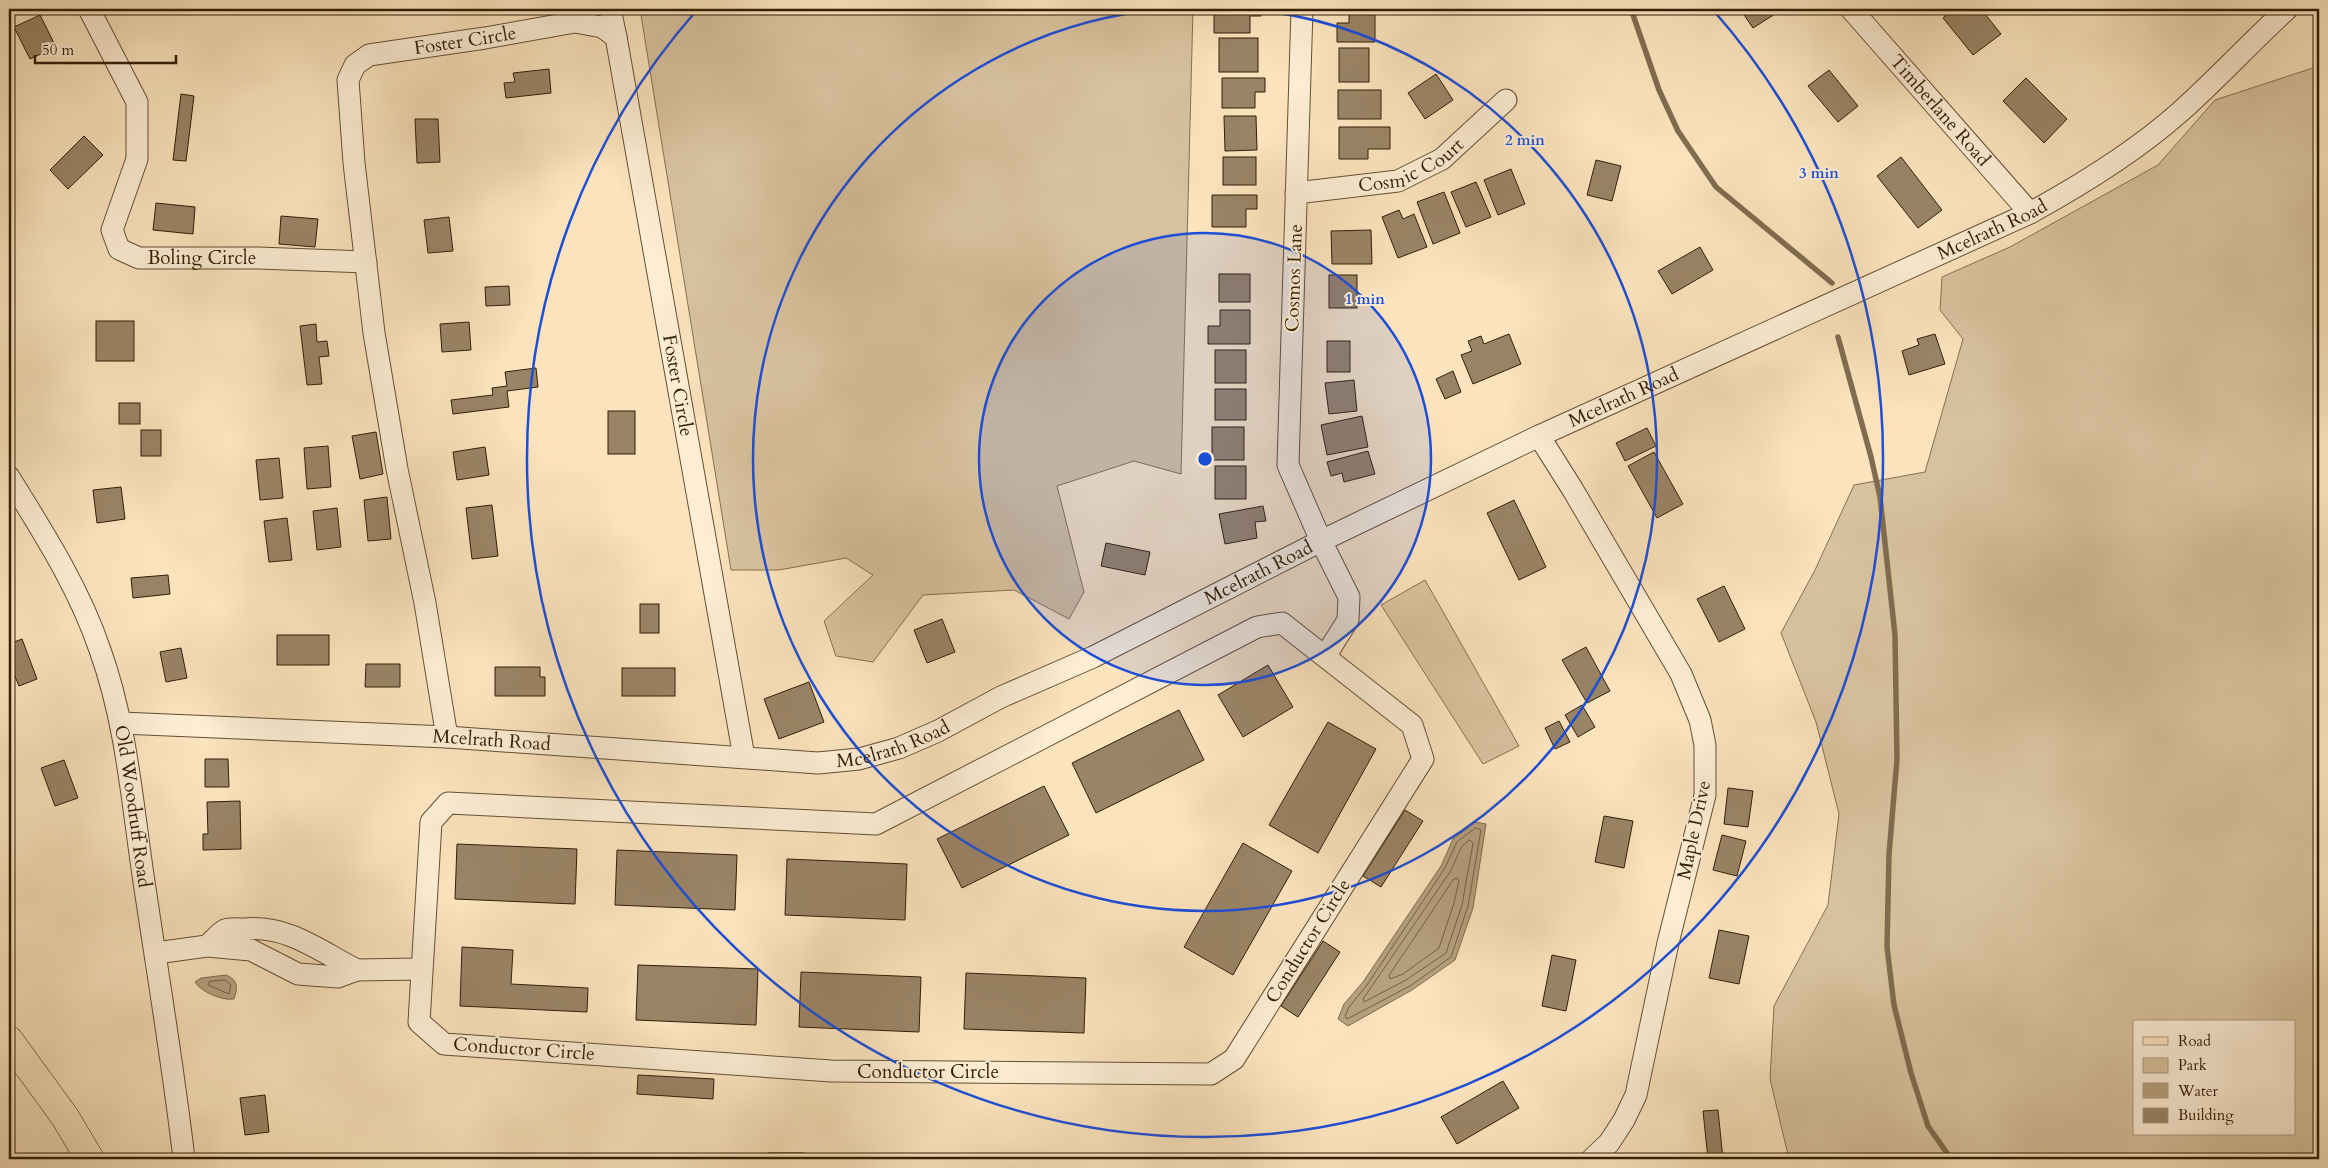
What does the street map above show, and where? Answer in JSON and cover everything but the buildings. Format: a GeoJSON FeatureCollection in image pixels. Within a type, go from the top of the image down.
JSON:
{"type":"FeatureCollection","features":[{"type":"Feature","properties":{"kind":"main road"},"geometry":{"type":"LineString","coordinates":[[9,1040],[64,1117],[90,1159]]}},
{"type":"Feature","properties":{"kind":"street","name":"Boling Circle"},"geometry":{"type":"LineString","coordinates":[[90,9],[137,102],[137,159],[112,230],[119,249],[139,258],[258,258],[366,262]]}},
{"type":"Feature","properties":{"kind":"street"},"geometry":{"type":"LineString","coordinates":[[610,9],[616,37]]}},
{"type":"Feature","properties":{"kind":"street","name":"Cosmos Lane"},"geometry":{"type":"LineString","coordinates":[[1302,9],[1288,465],[1321,541]]}},
{"type":"Feature","properties":{"kind":"street","name":"Timberlane Road"},"geometry":{"type":"LineString","coordinates":[[1851,9],[2030,213]]}},
{"type":"Feature","properties":{"kind":"street","name":"Mcelrath Road"},"geometry":{"type":"LineString","coordinates":[[121,722],[447,737],[818,763],[859,759],[899,748],[938,731],[1001,698],[1093,657],[1321,541],[1539,436],[2030,213],[2082,184],[2132,150],[2179,113],[2287,9]]}},
{"type":"Feature","properties":{"kind":"street","name":"Foster Circle"},"geometry":{"type":"LineString","coordinates":[[447,737],[425,603],[397,468],[374,333],[347,89],[350,72],[369,54],[484,38],[576,22],[602,27],[616,37],[744,757]]}},
{"type":"Feature","properties":{"kind":"street","name":"Cosmic Court"},"geometry":{"type":"LineString","coordinates":[[1296,193],[1398,181],[1442,159],[1506,100]]}},
{"type":"Feature","properties":{"kind":"street","name":"Maple Drive"},"geometry":{"type":"LineString","coordinates":[[1539,436],[1573,490],[1681,674],[1700,720],[1705,744],[1705,795],[1668,943],[1636,1095],[1624,1120],[1609,1143],[1592,1159]]}},
{"type":"Feature","properties":{"kind":"street","name":"Old Woodruff Road"},"geometry":{"type":"LineString","coordinates":[[9,477],[55,551],[82,605],[100,649],[121,722],[156,953],[184,1159]]}},
{"type":"Feature","properties":{"kind":"street"},"geometry":{"type":"LineString","coordinates":[[1321,541],[1349,597],[1348,620],[1326,655]]}},
{"type":"Feature","properties":{"kind":"street","name":"Conductor Circle"},"geometry":{"type":"LineString","coordinates":[[1282,623],[1326,655],[1412,725],[1423,759],[1234,1059],[1211,1074],[832,1071],[444,1044],[419,1022],[420,969],[431,822],[448,803],[876,824],[1257,627],[1282,623]]}},
{"type":"Feature","properties":{"kind":"street"},"geometry":{"type":"LineString","coordinates":[[207,946],[225,930],[255,928],[284,932],[303,939],[333,958],[357,970]]}},
{"type":"Feature","properties":{"kind":"street"},"geometry":{"type":"LineString","coordinates":[[156,953],[207,946],[250,950],[298,974],[338,977],[357,970],[420,969]]}},
{"type":"Feature","properties":{"kind":"green space"},"geometry":{"type":"Polygon","coordinates":[[[640,9],[1193,9],[1181,474],[1134,461],[1057,486],[1084,592],[1069,619],[1014,590],[923,595],[873,662],[836,656],[824,621],[873,575],[846,558],[779,570],[731,570],[640,9]]]}},
{"type":"Feature","properties":{"kind":"green space"},"geometry":{"type":"Polygon","coordinates":[[[2319,66],[2319,1159],[1789,1159],[1770,1079],[1774,1006],[1828,905],[1839,814],[1816,722],[1781,633],[1815,570],[1854,485],[1925,472],[1963,339],[1940,310],[1942,277],[2010,247],[2158,165],[2215,100],[2319,66]]]}},
{"type":"Feature","properties":{"kind":"green space"},"geometry":{"type":"Polygon","coordinates":[[[1425,580],[1519,746],[1483,764],[1381,605],[1425,580]]]}},
{"type":"Feature","properties":{"kind":"water"},"geometry":{"type":"Polygon","coordinates":[[[1475,822],[1486,824],[1473,908],[1455,960],[1412,990],[1348,1026],[1338,1019],[1344,1004],[1363,982],[1441,866],[1453,839],[1475,822]]]}},
{"type":"Feature","properties":{"kind":"water"},"geometry":{"type":"Polygon","coordinates":[[[226,975],[233,979],[236,984],[234,999],[224,999],[213,995],[202,989],[195,982],[201,978],[226,975]]]}},
{"type":"Feature","properties":{"kind":"waterway"},"geometry":{"type":"LineString","coordinates":[[1631,9],[1659,90],[1678,131],[1716,187],[1832,283]]}},
{"type":"Feature","properties":{"kind":"waterway"},"geometry":{"type":"LineString","coordinates":[[1838,337],[1880,497],[1895,635],[1897,759],[1889,854],[1887,947],[1894,1005],[1911,1073],[1928,1126],[1951,1159]]}}]}
